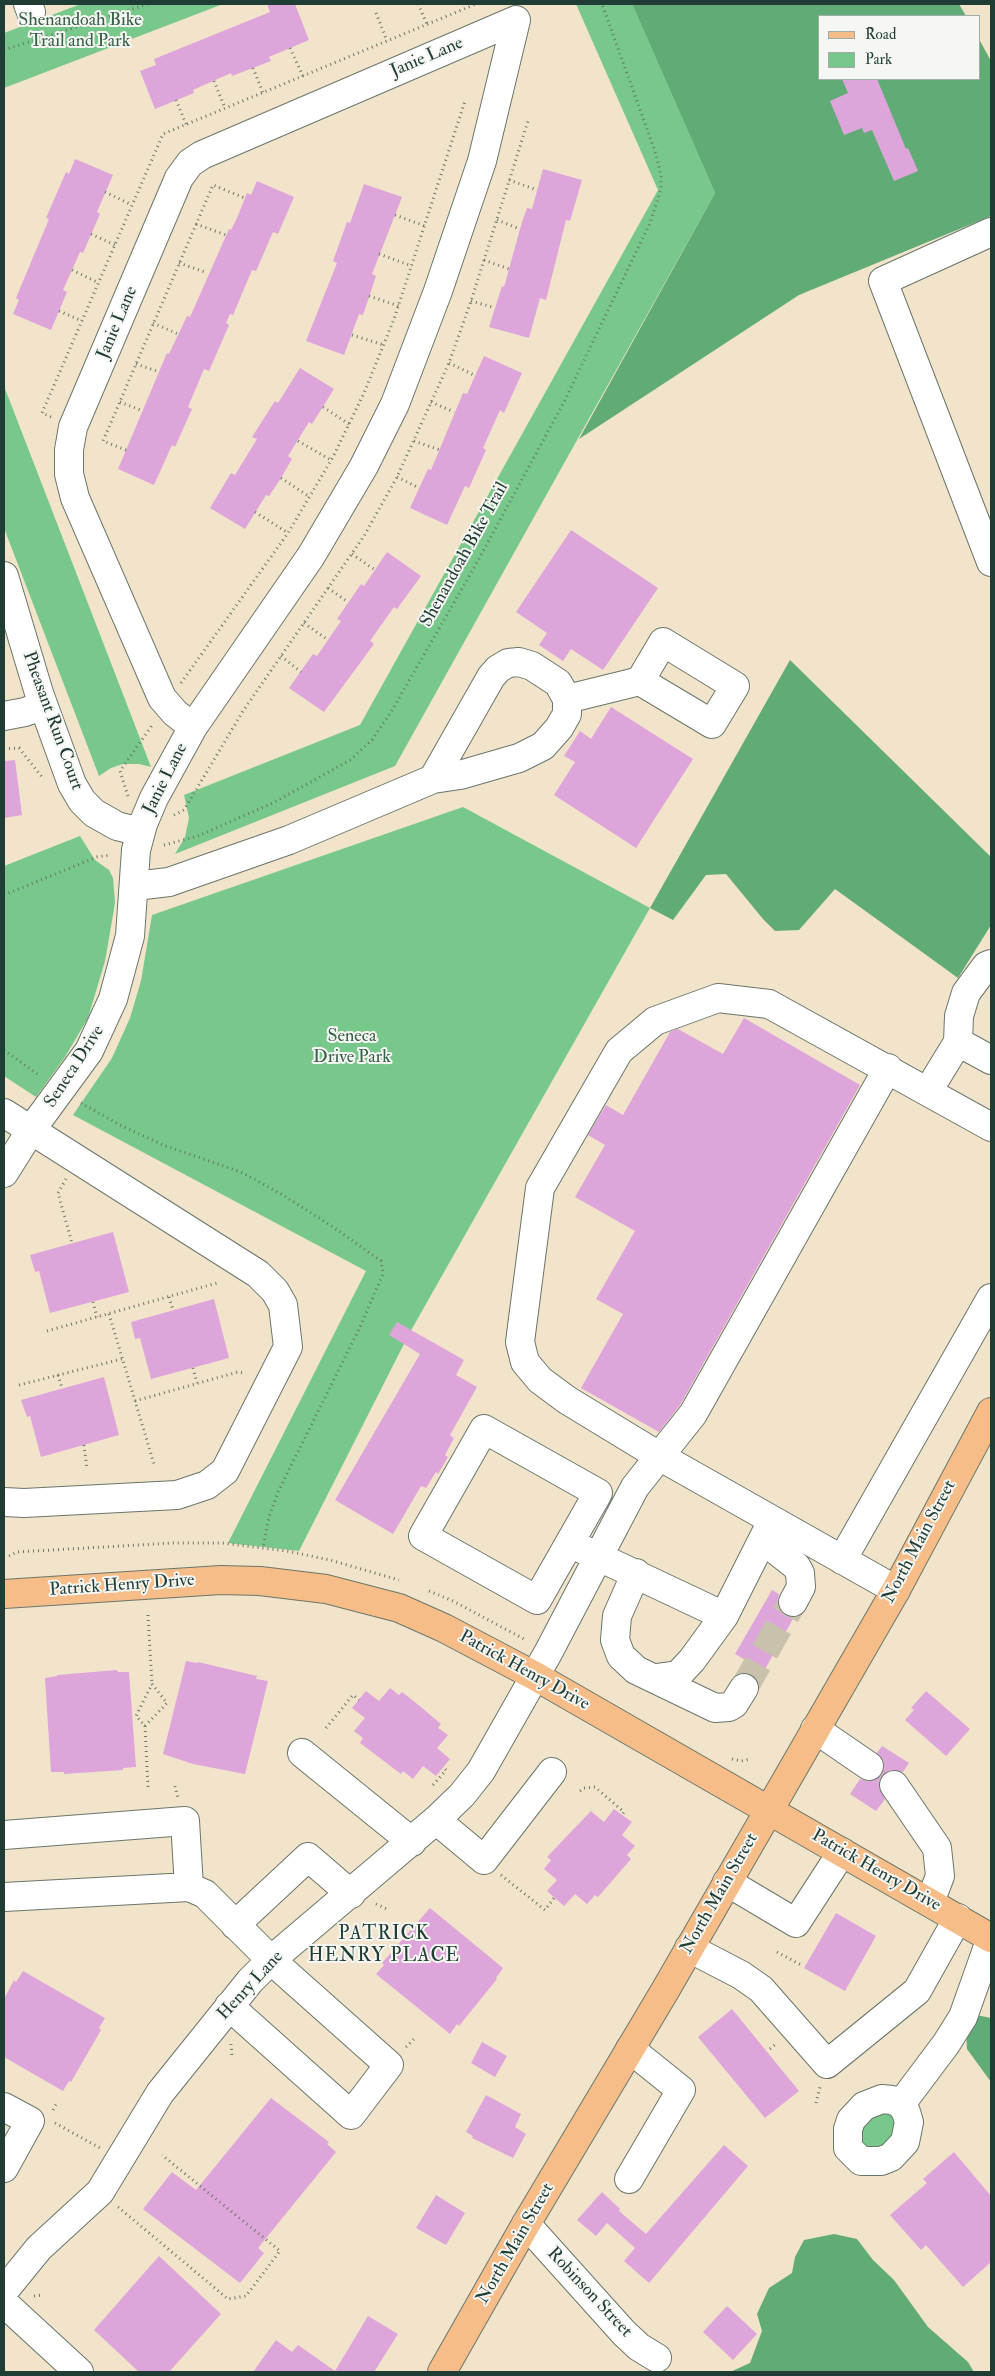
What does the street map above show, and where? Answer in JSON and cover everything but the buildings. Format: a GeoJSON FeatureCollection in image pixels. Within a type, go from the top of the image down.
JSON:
{"type":"FeatureCollection","features":[{"type":"Feature","properties":{"kind":"main road","name":"North Main Street"},"geometry":{"type":"LineString","coordinates":[[442,2372],[526,2224],[690,1948],[896,1590],[991,1412]]}},
{"type":"Feature","properties":{"kind":"main road","name":"Patrick Henry Drive"},"geometry":{"type":"LineString","coordinates":[[4,1594],[221,1580],[295,1584],[336,1592],[398,1608],[444,1628],[535,1676],[991,1938]]}},
{"type":"Feature","properties":{"kind":"street","name":"Janie Lane"},"geometry":{"type":"LineString","coordinates":[[138,841],[154,798],[193,727],[311,556],[359,474],[395,404],[438,291],[482,160],[516,20],[202,155],[190,164],[179,178],[73,427],[69,450],[69,474],[75,498],[162,698],[174,713],[193,727]]}},
{"type":"Feature","properties":{"kind":"street"},"geometry":{"type":"LineString","coordinates":[[991,232],[883,281],[991,562]]}},
{"type":"Feature","properties":{"kind":"street","name":"Pheasant Run Court"},"geometry":{"type":"LineString","coordinates":[[4,576],[43,704],[72,784],[82,801],[103,819],[138,841]]}},
{"type":"Feature","properties":{"kind":"street"},"geometry":{"type":"LineString","coordinates":[[135,886],[169,882],[289,840],[433,779],[460,775],[510,760],[543,746],[559,728],[567,714],[567,699],[558,682],[532,666],[519,662],[508,664],[498,669],[490,677],[433,779]]}},
{"type":"Feature","properties":{"kind":"street"},"geometry":{"type":"LineString","coordinates":[[567,699],[640,681]]}},
{"type":"Feature","properties":{"kind":"street"},"geometry":{"type":"LineString","coordinates":[[4,716],[24,712],[43,704]]}},
{"type":"Feature","properties":{"kind":"street","name":"Seneca Drive"},"geometry":{"type":"LineString","coordinates":[[4,1173],[31,1130],[79,1066],[102,1027],[113,999],[130,936],[138,841]]}},
{"type":"Feature","properties":{"kind":"street"},"geometry":{"type":"LineString","coordinates":[[928,1090],[958,1042],[959,1016],[966,993],[986,966],[991,964]]}},
{"type":"Feature","properties":{"kind":"street"},"geometry":{"type":"LineString","coordinates":[[896,1590],[659,1456],[567,1400],[540,1380],[526,1362],[520,1342],[540,1188],[619,1051],[655,1021],[718,998],[769,1004],[928,1090],[991,1127]]}},
{"type":"Feature","properties":{"kind":"street"},"geometry":{"type":"LineString","coordinates":[[958,1042],[991,1060]]}},
{"type":"Feature","properties":{"kind":"street","name":"Henry Lane"},"geometry":{"type":"LineString","coordinates":[[4,2292],[39,2248],[100,2192],[160,2093],[229,2006],[271,1960],[412,1842],[462,1795],[481,1771],[535,1676],[634,1487],[693,1414],[888,1068]]}},
{"type":"Feature","properties":{"kind":"street"},"geometry":{"type":"LineString","coordinates":[[4,1113],[258,1274],[275,1291],[283,1305],[288,1346],[225,1470],[207,1485],[178,1495],[24,1504],[4,1502]]}},
{"type":"Feature","properties":{"kind":"street"},"geometry":{"type":"LineString","coordinates":[[842,1560],[991,1298]]}},
{"type":"Feature","properties":{"kind":"street"},"geometry":{"type":"LineString","coordinates":[[484,1429],[598,1493],[569,1544],[537,1600],[423,1536],[484,1429]]}},
{"type":"Feature","properties":{"kind":"street"},"geometry":{"type":"LineString","coordinates":[[772,1521],[778,1552],[796,1566],[800,1573],[802,1587],[793,1602]]}},
{"type":"Feature","properties":{"kind":"street"},"geometry":{"type":"LineString","coordinates":[[656,1678],[678,1675],[692,1660],[724,1616],[772,1521]]}},
{"type":"Feature","properties":{"kind":"street"},"geometry":{"type":"LineString","coordinates":[[569,1544],[636,1573],[724,1616]]}},
{"type":"Feature","properties":{"kind":"street"},"geometry":{"type":"LineString","coordinates":[[636,1573],[617,1616],[615,1640],[621,1656],[636,1670],[715,1708],[729,1707],[734,1704],[744,1688]]}},
{"type":"Feature","properties":{"kind":"street"},"geometry":{"type":"LineString","coordinates":[[815,1729],[869,1766]]}},
{"type":"Feature","properties":{"kind":"street"},"geometry":{"type":"LineString","coordinates":[[302,1753],[412,1842]]}},
{"type":"Feature","properties":{"kind":"street"},"geometry":{"type":"LineString","coordinates":[[436,1820],[484,1860],[552,1772]]}},
{"type":"Feature","properties":{"kind":"street"},"geometry":{"type":"LineString","coordinates":[[894,1785],[937,1848],[940,1876],[930,1902]]}},
{"type":"Feature","properties":{"kind":"street"},"geometry":{"type":"LineString","coordinates":[[4,1835],[185,1821],[189,1887]]}},
{"type":"Feature","properties":{"kind":"street"},"geometry":{"type":"LineString","coordinates":[[727,1882],[796,1923],[842,1852]]}},
{"type":"Feature","properties":{"kind":"street"},"geometry":{"type":"LineString","coordinates":[[235,1925],[308,1856],[351,1894]]}},
{"type":"Feature","properties":{"kind":"street"},"geometry":{"type":"LineString","coordinates":[[4,1897],[189,1887],[205,1894],[271,1960],[389,2065],[351,2115],[229,2006]]}},
{"type":"Feature","properties":{"kind":"street"},"geometry":{"type":"LineString","coordinates":[[690,1948],[741,1975],[762,1989],[828,2064],[917,1991],[958,1918]]}},
{"type":"Feature","properties":{"kind":"street"},"geometry":{"type":"LineString","coordinates":[[901,2104],[946,2044],[962,2017],[991,1938]]}},
{"type":"Feature","properties":{"kind":"street"},"geometry":{"type":"LineString","coordinates":[[628,2179],[681,2090],[630,2049]]}},
{"type":"Feature","properties":{"kind":"street"},"geometry":{"type":"LineString","coordinates":[[4,2107],[30,2122],[4,2168]]}},
{"type":"Feature","properties":{"kind":"street","name":"Robinson Street"},"geometry":{"type":"LineString","coordinates":[[526,2224],[624,2333],[639,2347],[657,2358]]}},
{"type":"Feature","properties":{"kind":"street"},"geometry":{"type":"LineString","coordinates":[[4,2303],[79,2372]]}},
{"type":"Feature","properties":{"kind":"path"},"geometry":{"type":"LineString","coordinates":[[4,50],[148,4]]}},
{"type":"Feature","properties":{"kind":"path"},"geometry":{"type":"LineString","coordinates":[[418,4],[427,24]]}},
{"type":"Feature","properties":{"kind":"path"},"geometry":{"type":"LineString","coordinates":[[57,420],[42,413],[163,134],[388,41],[465,6],[476,4]]}},
{"type":"Feature","properties":{"kind":"path","name":"Shenandoah Bike Trail"},"geometry":{"type":"LineString","coordinates":[[4,895],[138,841],[180,842],[216,829],[294,792],[358,754],[372,740],[391,712],[484,550],[579,372],[659,200],[661,184],[656,154],[602,4]]}},
{"type":"Feature","properties":{"kind":"path"},"geometry":{"type":"LineString","coordinates":[[376,13],[388,41]]}},
{"type":"Feature","properties":{"kind":"path"},"geometry":{"type":"LineString","coordinates":[[290,48],[303,76]]}},
{"type":"Feature","properties":{"kind":"path"},"geometry":{"type":"LineString","coordinates":[[253,68],[263,92]]}},
{"type":"Feature","properties":{"kind":"path"},"geometry":{"type":"LineString","coordinates":[[214,81],[225,108]]}},
{"type":"Feature","properties":{"kind":"path"},"geometry":{"type":"LineString","coordinates":[[176,100],[186,124]]}},
{"type":"Feature","properties":{"kind":"path"},"geometry":{"type":"LineString","coordinates":[[120,772],[288,533],[331,460],[384,345],[412,266],[465,101]]}},
{"type":"Feature","properties":{"kind":"path"},"geometry":{"type":"LineString","coordinates":[[509,180],[537,190]]}},
{"type":"Feature","properties":{"kind":"path"},"geometry":{"type":"LineString","coordinates":[[126,450],[102,441],[213,185],[245,198]]}},
{"type":"Feature","properties":{"kind":"path"},"geometry":{"type":"LineString","coordinates":[[105,192],[132,205]]}},
{"type":"Feature","properties":{"kind":"path"},"geometry":{"type":"LineString","coordinates":[[395,215],[424,226]]}},
{"type":"Feature","properties":{"kind":"path"},"geometry":{"type":"LineString","coordinates":[[496,220],[517,228]]}},
{"type":"Feature","properties":{"kind":"path"},"geometry":{"type":"LineString","coordinates":[[196,224],[226,235]]}},
{"type":"Feature","properties":{"kind":"path"},"geometry":{"type":"LineString","coordinates":[[92,234],[115,245]]}},
{"type":"Feature","properties":{"kind":"path"},"geometry":{"type":"LineString","coordinates":[[379,254],[412,266]]}},
{"type":"Feature","properties":{"kind":"path"},"geometry":{"type":"LineString","coordinates":[[484,260],[509,269]]}},
{"type":"Feature","properties":{"kind":"path"},"geometry":{"type":"LineString","coordinates":[[179,263],[205,272]]}},
{"type":"Feature","properties":{"kind":"path"},"geometry":{"type":"LineString","coordinates":[[72,270],[99,283]]}},
{"type":"Feature","properties":{"kind":"path"},"geometry":{"type":"LineString","coordinates":[[369,296],[398,306]]}},
{"type":"Feature","properties":{"kind":"path"},"geometry":{"type":"LineString","coordinates":[[471,301],[492,307]]}},
{"type":"Feature","properties":{"kind":"path"},"geometry":{"type":"LineString","coordinates":[[59,311],[82,321]]}},
{"type":"Feature","properties":{"kind":"path"},"geometry":{"type":"LineString","coordinates":[[153,323],[178,334]]}},
{"type":"Feature","properties":{"kind":"path"},"geometry":{"type":"LineString","coordinates":[[352,335],[384,345]]}},
{"type":"Feature","properties":{"kind":"path"},"geometry":{"type":"LineString","coordinates":[[449,363],[476,376]]}},
{"type":"Feature","properties":{"kind":"path"},"geometry":{"type":"LineString","coordinates":[[136,364],[157,371]]}},
{"type":"Feature","properties":{"kind":"path"},"geometry":{"type":"LineString","coordinates":[[120,402],[143,411]]}},
{"type":"Feature","properties":{"kind":"path"},"geometry":{"type":"LineString","coordinates":[[431,402],[454,412]]}},
{"type":"Feature","properties":{"kind":"path"},"geometry":{"type":"LineString","coordinates":[[323,407],[349,424]]}},
{"type":"Feature","properties":{"kind":"path"},"geometry":{"type":"LineString","coordinates":[[298,441],[331,460]]}},
{"type":"Feature","properties":{"kind":"path"},"geometry":{"type":"LineString","coordinates":[[414,441],[440,450]]}},
{"type":"Feature","properties":{"kind":"path"},"geometry":{"type":"LineString","coordinates":[[397,477],[419,488]]}},
{"type":"Feature","properties":{"kind":"path"},"geometry":{"type":"LineString","coordinates":[[280,478],[310,497]]}},
{"type":"Feature","properties":{"kind":"path"},"geometry":{"type":"LineString","coordinates":[[256,512],[288,533]]}},
{"type":"Feature","properties":{"kind":"path"},"geometry":{"type":"LineString","coordinates":[[352,554],[375,570]]}},
{"type":"Feature","properties":{"kind":"path"},"geometry":{"type":"LineString","coordinates":[[328,588],[348,602]]}},
{"type":"Feature","properties":{"kind":"path"},"geometry":{"type":"LineString","coordinates":[[304,623],[328,640]]}},
{"type":"Feature","properties":{"kind":"path"},"geometry":{"type":"LineString","coordinates":[[281,656],[301,672]]}},
{"type":"Feature","properties":{"kind":"path"},"geometry":{"type":"LineString","coordinates":[[4,1050],[42,1078]]}},
{"type":"Feature","properties":{"kind":"path"},"geometry":{"type":"LineString","coordinates":[[62,1186],[58,1192],[72,1243]]}},
{"type":"Feature","properties":{"kind":"path"},"geometry":{"type":"LineString","coordinates":[[47,1331],[217,1283]]}},
{"type":"Feature","properties":{"kind":"path"},"geometry":{"type":"LineString","coordinates":[[168,1297],[173,1310]]}},
{"type":"Feature","properties":{"kind":"path"},"geometry":{"type":"LineString","coordinates":[[93,1302],[97,1317]]}},
{"type":"Feature","properties":{"kind":"path"},"geometry":{"type":"LineString","coordinates":[[108,1314],[154,1464]]}},
{"type":"Feature","properties":{"kind":"path"},"geometry":{"type":"LineString","coordinates":[[20,1385],[122,1359]]}},
{"type":"Feature","properties":{"kind":"path"},"geometry":{"type":"LineString","coordinates":[[193,1368],[197,1384]]}},
{"type":"Feature","properties":{"kind":"path"},"geometry":{"type":"LineString","coordinates":[[135,1401],[238,1372],[246,1373]]}},
{"type":"Feature","properties":{"kind":"path"},"geometry":{"type":"LineString","coordinates":[[58,1375],[62,1388]]}},
{"type":"Feature","properties":{"kind":"path"},"geometry":{"type":"LineString","coordinates":[[84,1445],[87,1469]]}},
{"type":"Feature","properties":{"kind":"path"},"geometry":{"type":"LineString","coordinates":[[145,1726],[133,1716],[152,1684],[148,1615]]}},
{"type":"Feature","properties":{"kind":"path"},"geometry":{"type":"LineString","coordinates":[[148,1788],[145,1726],[167,1703],[152,1684]]}},
{"type":"Feature","properties":{"kind":"path"},"geometry":{"type":"LineString","coordinates":[[326,1728],[353,1695],[359,1700]]}},
{"type":"Feature","properties":{"kind":"path"},"geometry":{"type":"LineString","coordinates":[[580,1791],[584,1788],[595,1787],[624,1812],[622,1815]]}},
{"type":"Feature","properties":{"kind":"path"},"geometry":{"type":"LineString","coordinates":[[509,1882],[545,1910],[554,1898]]}},
{"type":"Feature","properties":{"kind":"path"},"geometry":{"type":"LineString","coordinates":[[777,1952],[803,1966]]}},
{"type":"Feature","properties":{"kind":"path"},"geometry":{"type":"LineString","coordinates":[[64,2127],[95,2145]]}},
{"type":"Feature","properties":{"kind":"path"},"geometry":{"type":"LineString","coordinates":[[126,2214],[228,2299],[246,2296],[280,2251],[162,2155]]}},
{"type":"Feature","properties":{"kind":"green space","name":"Shenandoah Bike Trail and Park"},"geometry":{"type":"Polygon","coordinates":[[[81,4],[223,4],[4,88],[4,33],[81,4]]]}},
{"type":"Feature","properties":{"kind":"green space"},"geometry":{"type":"Polygon","coordinates":[[[576,4],[632,4],[715,193],[395,766],[175,854],[185,837],[189,818],[184,795],[360,725],[658,190],[576,4]]]}},
{"type":"Feature","properties":{"kind":"green space"},"geometry":{"type":"Polygon","coordinates":[[[632,4],[959,4],[965,15],[818,15],[818,80],[980,80],[980,41],[991,61],[991,216],[799,295],[579,439],[715,193],[632,4]]]}},
{"type":"Feature","properties":{"kind":"green space"},"geometry":{"type":"Polygon","coordinates":[[[4,386],[151,767],[139,764],[123,764],[111,768],[99,776],[4,528],[4,386]]]}},
{"type":"Feature","properties":{"kind":"green space"},"geometry":{"type":"Polygon","coordinates":[[[790,660],[991,857],[991,925],[958,978],[835,889],[799,930],[775,931],[726,874],[706,875],[673,920],[650,908],[790,660]]]}},
{"type":"Feature","properties":{"kind":"green space","name":"Seneca Drive Park"},"geometry":{"type":"Polygon","coordinates":[[[463,807],[650,908],[409,1334],[299,1551],[228,1543],[366,1271],[73,1115],[112,1058],[130,1018],[141,981],[152,915],[463,807]]]}},
{"type":"Feature","properties":{"kind":"green space"},"geometry":{"type":"Polygon","coordinates":[[[80,836],[95,860],[109,870],[113,878],[115,902],[113,915],[105,961],[88,1018],[65,1057],[36,1097],[4,1076],[4,866],[80,836]]]}},
{"type":"Feature","properties":{"kind":"green space"},"geometry":{"type":"Polygon","coordinates":[[[976,2015],[991,2018],[991,2082],[967,2049],[966,2031],[976,2015]]]}},
{"type":"Feature","properties":{"kind":"green space"},"geometry":{"type":"Polygon","coordinates":[[[889,2107],[899,2129],[880,2150],[865,2148],[858,2137],[862,2120],[889,2107]]]}},
{"type":"Feature","properties":{"kind":"green space"},"geometry":{"type":"Polygon","coordinates":[[[834,2234],[857,2239],[873,2260],[894,2280],[928,2327],[968,2362],[974,2372],[730,2372],[750,2363],[762,2331],[757,2314],[769,2288],[792,2273],[795,2257],[804,2240],[834,2234]]]}},
{"type":"Feature","properties":{"kind":"tunnel"},"geometry":{"type":"LineString","coordinates":[[744,1688],[793,1602]]}},
{"type":"Feature","properties":{"kind":"district","name":"PATRICK HENRY PLACE"},"geometry":{"type":"Point","coordinates":[384,1946]}}]}
